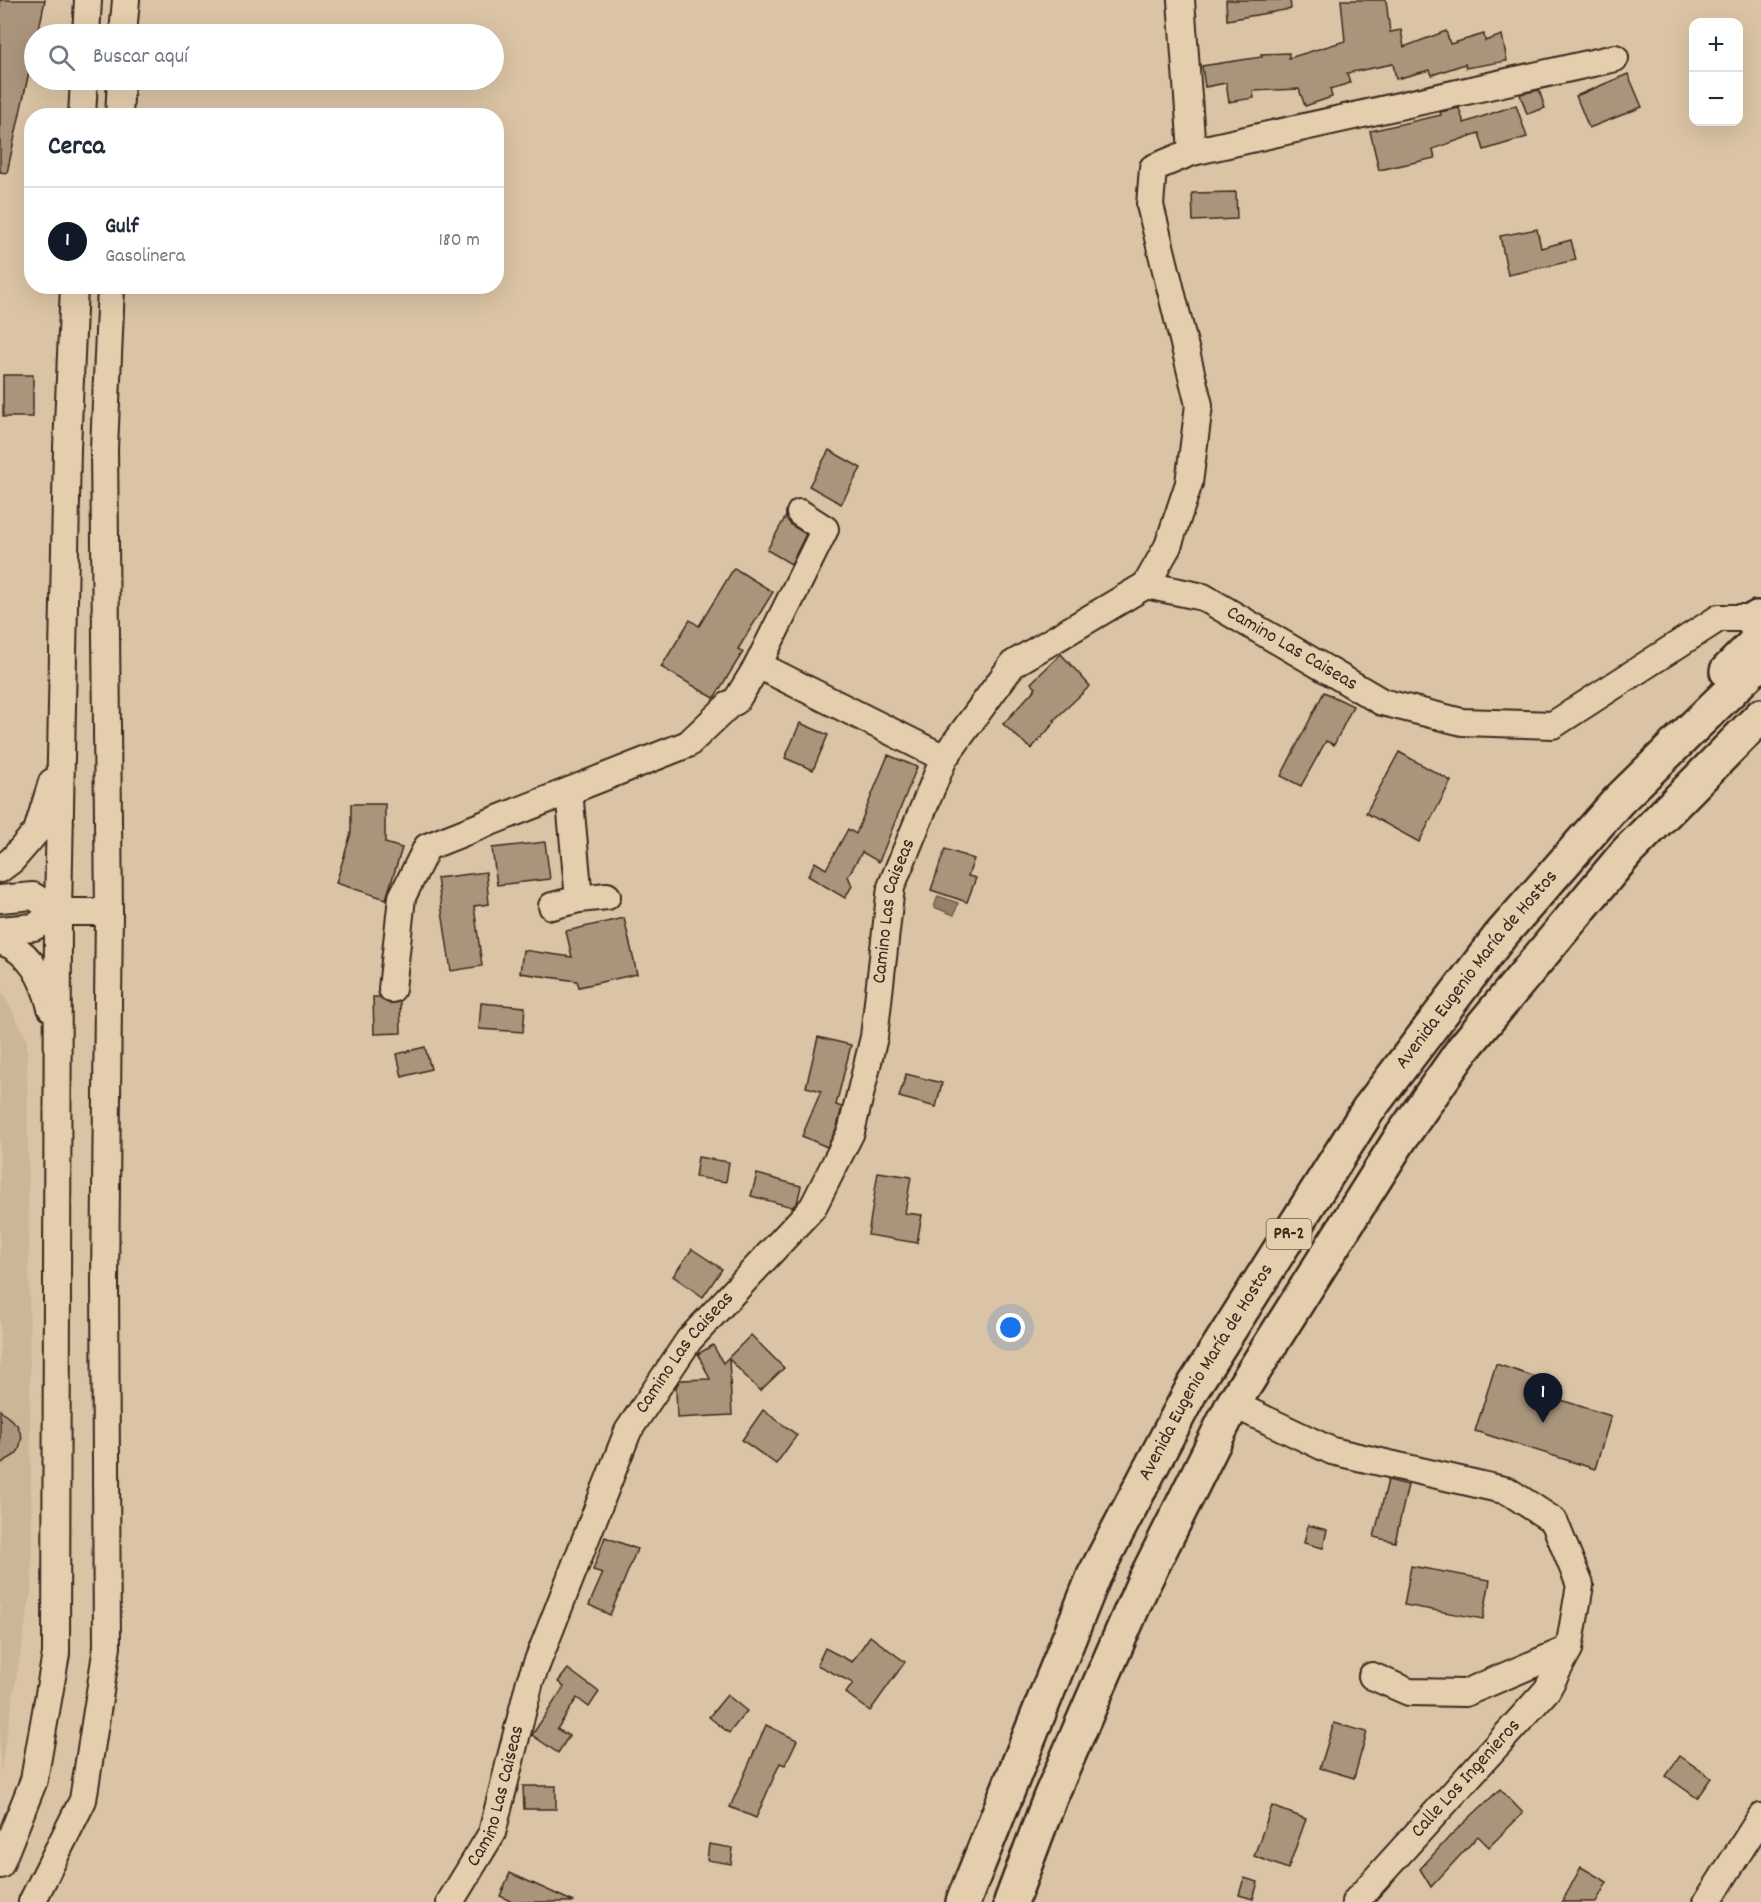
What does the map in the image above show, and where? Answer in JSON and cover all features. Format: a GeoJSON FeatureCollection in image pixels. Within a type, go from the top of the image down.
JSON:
{"type":"FeatureCollection","features":[{"type":"Feature","properties":{"kind":"highway"},"geometry":{"type":"LineString","coordinates":[[1676,743],[1688,711],[1756,642],[1759,618]]}},
{"type":"Feature","properties":{"kind":"highway","name":"Avenida Eugenio María de Hostos"},"geometry":{"type":"LineString","coordinates":[[963,1902],[1094,1576],[1192,1389],[1368,1110],[1500,936],[1618,801],[1761,661]]}},
{"type":"Feature","properties":{"kind":"highway","name":"Avenida Eugenio María de Hostos"},"geometry":{"type":"LineString","coordinates":[[1011,1902],[1050,1798],[1142,1586],[1233,1404],[1400,1138],[1463,1049],[1627,852],[1754,727]]}},
{"type":"Feature","properties":{"kind":"street"},"geometry":{"type":"LineString","coordinates":[[87,24],[88,0]]}},
{"type":"Feature","properties":{"kind":"street"},"geometry":{"type":"LineString","coordinates":[[124,24],[126,0]]}},
{"type":"Feature","properties":{"kind":"street"},"geometry":{"type":"LineString","coordinates":[[1181,0],[1192,152]]}},
{"type":"Feature","properties":{"kind":"street"},"geometry":{"type":"LineString","coordinates":[[1146,585],[1168,546],[1189,483],[1198,405],[1150,206],[1153,168],[1192,152],[1615,58]]}},
{"type":"Feature","properties":{"kind":"street"},"geometry":{"type":"LineString","coordinates":[[82,108],[83,90]]}},
{"type":"Feature","properties":{"kind":"street"},"geometry":{"type":"LineString","coordinates":[[119,108],[120,90]]}},
{"type":"Feature","properties":{"kind":"street"},"geometry":{"type":"LineString","coordinates":[[0,1865],[34,1780],[56,1654],[58,912],[67,448],[74,294]]}},
{"type":"Feature","properties":{"kind":"street"},"geometry":{"type":"LineString","coordinates":[[32,1902],[83,1800],[107,1647],[105,1281],[109,912],[104,449],[111,294]]}},
{"type":"Feature","properties":{"kind":"street"},"geometry":{"type":"LineString","coordinates":[[70,360],[108,363]]}},
{"type":"Feature","properties":{"kind":"street"},"geometry":{"type":"LineString","coordinates":[[392,989],[402,897],[427,847],[688,744],[736,701],[758,665],[825,529],[800,513]]}},
{"type":"Feature","properties":{"kind":"street","name":"Camino Las Caiseas"},"geometry":{"type":"LineString","coordinates":[[450,1902],[492,1833],[530,1681],[628,1431],[689,1340],[813,1207],[851,1132],[874,1037],[891,887],[945,758],[1013,664],[1146,585],[1203,597],[1382,702],[1462,722],[1553,724],[1719,618],[1759,618]]}},
{"type":"Feature","properties":{"kind":"street"},"geometry":{"type":"LineString","coordinates":[[758,665],[945,758]]}},
{"type":"Feature","properties":{"kind":"street"},"geometry":{"type":"LineString","coordinates":[[0,869],[12,860],[37,831],[61,750]]}},
{"type":"Feature","properties":{"kind":"street"},"geometry":{"type":"LineString","coordinates":[[569,790],[579,899]]}},
{"type":"Feature","properties":{"kind":"street"},"geometry":{"type":"LineString","coordinates":[[0,899],[33,896],[58,912]]}},
{"type":"Feature","properties":{"kind":"street"},"geometry":{"type":"LineString","coordinates":[[552,906],[579,899],[607,896]]}},
{"type":"Feature","properties":{"kind":"street"},"geometry":{"type":"LineString","coordinates":[[0,930],[34,927],[58,912],[109,912]]}},
{"type":"Feature","properties":{"kind":"street"},"geometry":{"type":"LineString","coordinates":[[0,941],[9,944],[28,958],[44,982],[58,1037]]}},
{"type":"Feature","properties":{"kind":"street","name":"Calle Los Ingenieros"},"geometry":{"type":"LineString","coordinates":[[1233,1404],[1332,1451],[1508,1491],[1554,1521],[1580,1585],[1569,1649],[1546,1690],[1355,1902]]}},
{"type":"Feature","properties":{"kind":"street"},"geometry":{"type":"LineString","coordinates":[[1372,1676],[1409,1692],[1465,1693],[1569,1649]]}},
{"type":"Feature","properties":{"kind":"street"},"geometry":{"type":"LineString","coordinates":[[1714,1900],[1761,1817]]}},
{"type":"Feature","properties":{"kind":"shaded area"},"geometry":{"type":"Polygon","coordinates":[[[938,896],[958,903],[954,915],[934,907],[938,896]]]}},
{"type":"Feature","properties":{"kind":"shaded area"},"geometry":{"type":"Polygon","coordinates":[[[0,987],[27,1040],[32,1586],[0,1774],[0,987]]]}},
{"type":"Feature","properties":{"kind":"building"},"geometry":{"type":"Polygon","coordinates":[[[0,0],[45,0],[40,24],[24,24],[25,90],[7,173],[0,172],[0,0]]]}},
{"type":"Feature","properties":{"kind":"building"},"geometry":{"type":"Polygon","coordinates":[[[1226,0],[1290,0],[1291,9],[1227,20],[1226,0]]]}},
{"type":"Feature","properties":{"kind":"building"},"geometry":{"type":"Polygon","coordinates":[[[1341,0],[1386,0],[1390,32],[1401,30],[1404,47],[1446,31],[1450,44],[1484,34],[1485,41],[1502,35],[1507,61],[1466,68],[1465,64],[1432,75],[1430,70],[1396,79],[1393,64],[1347,73],[1350,83],[1330,89],[1332,97],[1305,106],[1299,89],[1253,91],[1254,98],[1229,102],[1226,83],[1205,87],[1202,66],[1262,57],[1261,54],[1289,53],[1289,58],[1345,41],[1341,0]]]}},
{"type":"Feature","properties":{"kind":"building"},"geometry":{"type":"Polygon","coordinates":[[[1628,74],[1642,107],[1589,128],[1576,96],[1628,74]]]}},
{"type":"Feature","properties":{"kind":"building"},"geometry":{"type":"Polygon","coordinates":[[[1539,90],[1545,108],[1527,114],[1520,94],[1539,90]]]}},
{"type":"Feature","properties":{"kind":"building"},"geometry":{"type":"Polygon","coordinates":[[[1516,105],[1527,137],[1484,150],[1479,133],[1433,149],[1435,158],[1379,170],[1370,131],[1441,115],[1440,112],[1459,108],[1464,123],[1516,105]]]}},
{"type":"Feature","properties":{"kind":"building"},"geometry":{"type":"Polygon","coordinates":[[[1236,192],[1237,219],[1193,221],[1192,193],[1236,192]]]}},
{"type":"Feature","properties":{"kind":"building"},"geometry":{"type":"Polygon","coordinates":[[[1537,229],[1541,248],[1571,240],[1576,260],[1508,275],[1500,236],[1537,229]]]}},
{"type":"Feature","properties":{"kind":"building"},"geometry":{"type":"Polygon","coordinates":[[[3,375],[33,375],[33,417],[3,417],[3,375]]]}},
{"type":"Feature","properties":{"kind":"building"},"geometry":{"type":"Polygon","coordinates":[[[829,450],[861,468],[841,504],[809,486],[829,450]]]}},
{"type":"Feature","properties":{"kind":"building"},"geometry":{"type":"Polygon","coordinates":[[[786,516],[791,525],[806,534],[791,564],[767,550],[786,516]]]}},
{"type":"Feature","properties":{"kind":"building"},"geometry":{"type":"Polygon","coordinates":[[[734,568],[773,592],[738,649],[743,652],[714,698],[661,667],[690,620],[699,626],[734,568]]]}},
{"type":"Feature","properties":{"kind":"building"},"geometry":{"type":"Polygon","coordinates":[[[1061,654],[1090,686],[1054,720],[1056,721],[1031,749],[1003,724],[1036,688],[1031,683],[1061,654]]]}},
{"type":"Feature","properties":{"kind":"building"},"geometry":{"type":"Polygon","coordinates":[[[1324,692],[1353,706],[1334,745],[1326,741],[1301,786],[1281,776],[1324,692]]]}},
{"type":"Feature","properties":{"kind":"building"},"geometry":{"type":"Polygon","coordinates":[[[800,723],[828,735],[813,770],[785,758],[800,723]]]}},
{"type":"Feature","properties":{"kind":"building"},"geometry":{"type":"Polygon","coordinates":[[[1399,752],[1451,781],[1419,842],[1366,813],[1399,752]]]}},
{"type":"Feature","properties":{"kind":"building"},"geometry":{"type":"Polygon","coordinates":[[[888,755],[917,767],[879,862],[862,852],[848,876],[852,886],[845,898],[808,876],[815,862],[826,869],[848,829],[856,834],[888,755]]]}},
{"type":"Feature","properties":{"kind":"building"},"geometry":{"type":"Polygon","coordinates":[[[351,804],[385,804],[385,843],[402,848],[386,899],[336,883],[351,833],[351,804]]]}},
{"type":"Feature","properties":{"kind":"building"},"geometry":{"type":"Polygon","coordinates":[[[545,842],[550,879],[497,885],[492,848],[545,842]]]}},
{"type":"Feature","properties":{"kind":"building"},"geometry":{"type":"Polygon","coordinates":[[[945,849],[974,859],[968,876],[976,878],[967,902],[931,890],[945,849]]]}},
{"type":"Feature","properties":{"kind":"building"},"geometry":{"type":"Polygon","coordinates":[[[486,872],[489,904],[474,906],[482,966],[451,971],[437,878],[486,872]]]}},
{"type":"Feature","properties":{"kind":"building"},"geometry":{"type":"Polygon","coordinates":[[[624,918],[637,974],[579,987],[577,981],[520,973],[523,950],[572,957],[566,931],[624,918]]]}},
{"type":"Feature","properties":{"kind":"building"},"geometry":{"type":"Polygon","coordinates":[[[373,997],[380,997],[390,1004],[400,1001],[401,1033],[374,1034],[373,997]]]}},
{"type":"Feature","properties":{"kind":"building"},"geometry":{"type":"Polygon","coordinates":[[[481,1003],[525,1007],[523,1032],[479,1029],[481,1003]]]}},
{"type":"Feature","properties":{"kind":"building"},"geometry":{"type":"Polygon","coordinates":[[[818,1037],[851,1045],[836,1105],[842,1107],[837,1127],[827,1147],[802,1136],[821,1091],[806,1087],[818,1037]]]}},
{"type":"Feature","properties":{"kind":"building"},"geometry":{"type":"Polygon","coordinates":[[[425,1047],[431,1069],[402,1077],[397,1054],[425,1047]]]}},
{"type":"Feature","properties":{"kind":"building"},"geometry":{"type":"Polygon","coordinates":[[[906,1074],[942,1083],[936,1107],[899,1097],[906,1074]]]}},
{"type":"Feature","properties":{"kind":"building"},"geometry":{"type":"Polygon","coordinates":[[[698,1157],[729,1162],[726,1182],[695,1177],[698,1157]]]}},
{"type":"Feature","properties":{"kind":"building"},"geometry":{"type":"Polygon","coordinates":[[[878,1172],[911,1177],[905,1213],[922,1215],[917,1243],[868,1235],[878,1172]]]}},
{"type":"Feature","properties":{"kind":"building"},"geometry":{"type":"Polygon","coordinates":[[[757,1174],[801,1186],[797,1203],[792,1207],[751,1196],[757,1174]]]}},
{"type":"Feature","properties":{"kind":"building"},"geometry":{"type":"Polygon","coordinates":[[[692,1249],[722,1269],[703,1297],[673,1276],[692,1249]]]}},
{"type":"Feature","properties":{"kind":"building"},"geometry":{"type":"Polygon","coordinates":[[[751,1335],[784,1368],[760,1391],[729,1359],[732,1415],[677,1418],[676,1387],[680,1380],[710,1379],[698,1354],[713,1345],[723,1363],[751,1335]]]}},
{"type":"Feature","properties":{"kind":"building"},"geometry":{"type":"Polygon","coordinates":[[[1496,1364],[1563,1386],[1558,1399],[1611,1416],[1595,1469],[1475,1431],[1496,1364]]]}},
{"type":"Feature","properties":{"kind":"building"},"geometry":{"type":"Polygon","coordinates":[[[0,1410],[17,1425],[22,1437],[19,1450],[15,1455],[0,1464],[0,1410]]]}},
{"type":"Feature","properties":{"kind":"building"},"geometry":{"type":"Polygon","coordinates":[[[763,1410],[797,1435],[776,1464],[742,1440],[763,1410]]]}},
{"type":"Feature","properties":{"kind":"building"},"geometry":{"type":"Polygon","coordinates":[[[1388,1480],[1408,1485],[1395,1542],[1374,1537],[1388,1480]]]}},
{"type":"Feature","properties":{"kind":"building"},"geometry":{"type":"Polygon","coordinates":[[[1308,1525],[1327,1530],[1323,1548],[1304,1543],[1308,1525]]]}},
{"type":"Feature","properties":{"kind":"building"},"geometry":{"type":"Polygon","coordinates":[[[605,1537],[637,1549],[610,1615],[589,1605],[603,1573],[593,1570],[605,1537]]]}},
{"type":"Feature","properties":{"kind":"building"},"geometry":{"type":"Polygon","coordinates":[[[1411,1566],[1490,1580],[1483,1619],[1404,1605],[1411,1566]]]}},
{"type":"Feature","properties":{"kind":"building"},"geometry":{"type":"Polygon","coordinates":[[[870,1636],[905,1662],[870,1711],[846,1693],[853,1683],[817,1665],[825,1648],[852,1662],[870,1636]]]}},
{"type":"Feature","properties":{"kind":"building"},"geometry":{"type":"Polygon","coordinates":[[[568,1669],[599,1692],[589,1707],[577,1698],[557,1729],[569,1736],[558,1753],[532,1735],[564,1687],[558,1682],[568,1669]]]}},
{"type":"Feature","properties":{"kind":"building"},"geometry":{"type":"Polygon","coordinates":[[[727,1695],[747,1711],[729,1733],[709,1717],[727,1695]]]}},
{"type":"Feature","properties":{"kind":"building"},"geometry":{"type":"Polygon","coordinates":[[[1334,1723],[1367,1732],[1354,1778],[1320,1768],[1334,1723]]]}},
{"type":"Feature","properties":{"kind":"building"},"geometry":{"type":"Polygon","coordinates":[[[766,1725],[797,1740],[785,1765],[780,1763],[756,1818],[730,1807],[766,1725]]]}},
{"type":"Feature","properties":{"kind":"building"},"geometry":{"type":"Polygon","coordinates":[[[1680,1756],[1711,1778],[1697,1798],[1666,1776],[1680,1756]]]}},
{"type":"Feature","properties":{"kind":"building"},"geometry":{"type":"Polygon","coordinates":[[[523,1786],[556,1786],[556,1809],[524,1809],[523,1786]]]}},
{"type":"Feature","properties":{"kind":"building"},"geometry":{"type":"Polygon","coordinates":[[[1500,1789],[1523,1813],[1489,1847],[1478,1836],[1431,1887],[1420,1869],[1451,1835],[1500,1789]]]}},
{"type":"Feature","properties":{"kind":"building"},"geometry":{"type":"Polygon","coordinates":[[[1272,1806],[1306,1819],[1288,1869],[1254,1856],[1272,1806]]]}},
{"type":"Feature","properties":{"kind":"building"},"geometry":{"type":"Polygon","coordinates":[[[709,1844],[733,1848],[731,1864],[707,1860],[709,1844]]]}},
{"type":"Feature","properties":{"kind":"building"},"geometry":{"type":"Polygon","coordinates":[[[1581,1867],[1607,1882],[1596,1902],[1562,1902],[1581,1867]]]}},
{"type":"Feature","properties":{"kind":"building"},"geometry":{"type":"Polygon","coordinates":[[[510,1873],[574,1902],[512,1902],[500,1896],[510,1873]]]}},
{"type":"Feature","properties":{"kind":"building"},"geometry":{"type":"Polygon","coordinates":[[[1244,1878],[1258,1882],[1253,1899],[1239,1895],[1244,1878]]]}},
{"type":"Feature","properties":{"kind":"place","name":"Gulf"},"geometry":{"type":"Point","coordinates":[1543,1423]}}]}
